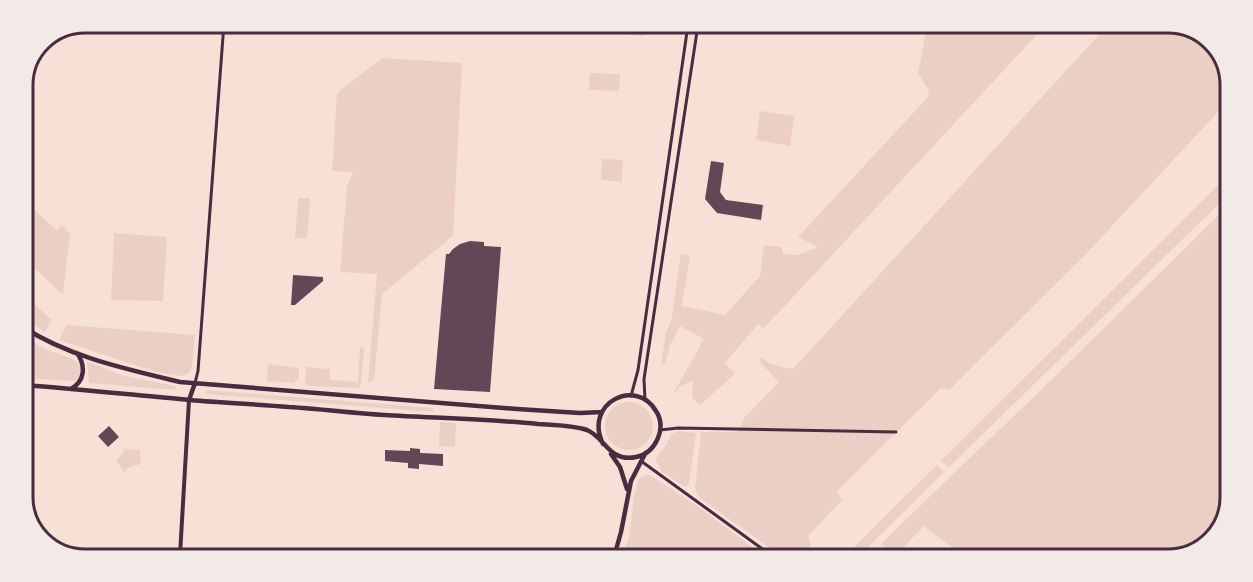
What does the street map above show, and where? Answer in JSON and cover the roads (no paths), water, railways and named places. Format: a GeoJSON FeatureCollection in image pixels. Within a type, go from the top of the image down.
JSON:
{"type":"FeatureCollection","features":[{"type":"Feature","properties":{"kind":"main road"},"geometry":{"type":"LineString","coordinates":[[33,333],[54,345],[77,353],[148,375],[180,382],[517,409],[579,413],[602,412]]}},
{"type":"Feature","properties":{"kind":"main road"},"geometry":{"type":"LineString","coordinates":[[71,389],[79,383],[83,372],[81,359],[77,353]]}},
{"type":"Feature","properties":{"kind":"main road"},"geometry":{"type":"LineString","coordinates":[[189,400],[195,383]]}},
{"type":"Feature","properties":{"kind":"main road"},"geometry":{"type":"LineString","coordinates":[[33,386],[383,415],[562,426],[589,431],[620,467],[628,492]]}},
{"type":"Feature","properties":{"kind":"main road"},"geometry":{"type":"LineString","coordinates":[[616,549],[631,482],[645,454],[655,444],[660,430],[656,411],[645,400],[624,396],[611,401],[599,420],[600,437],[605,447],[616,455],[626,458],[645,454]]}},
{"type":"Feature","properties":{"kind":"street"},"geometry":{"type":"LineString","coordinates":[[195,383],[198,371],[223,33]]}},
{"type":"Feature","properties":{"kind":"street"},"geometry":{"type":"LineString","coordinates":[[631,396],[637,373],[687,33]]}},
{"type":"Feature","properties":{"kind":"street"},"geometry":{"type":"LineString","coordinates":[[645,400],[644,379],[697,33]]}},
{"type":"Feature","properties":{"kind":"street"},"geometry":{"type":"LineString","coordinates":[[180,549],[189,400]]}},
{"type":"Feature","properties":{"kind":"street"},"geometry":{"type":"LineString","coordinates":[[660,430],[678,428],[896,432]]}},
{"type":"Feature","properties":{"kind":"street"},"geometry":{"type":"LineString","coordinates":[[641,461],[763,549]]}}]}
